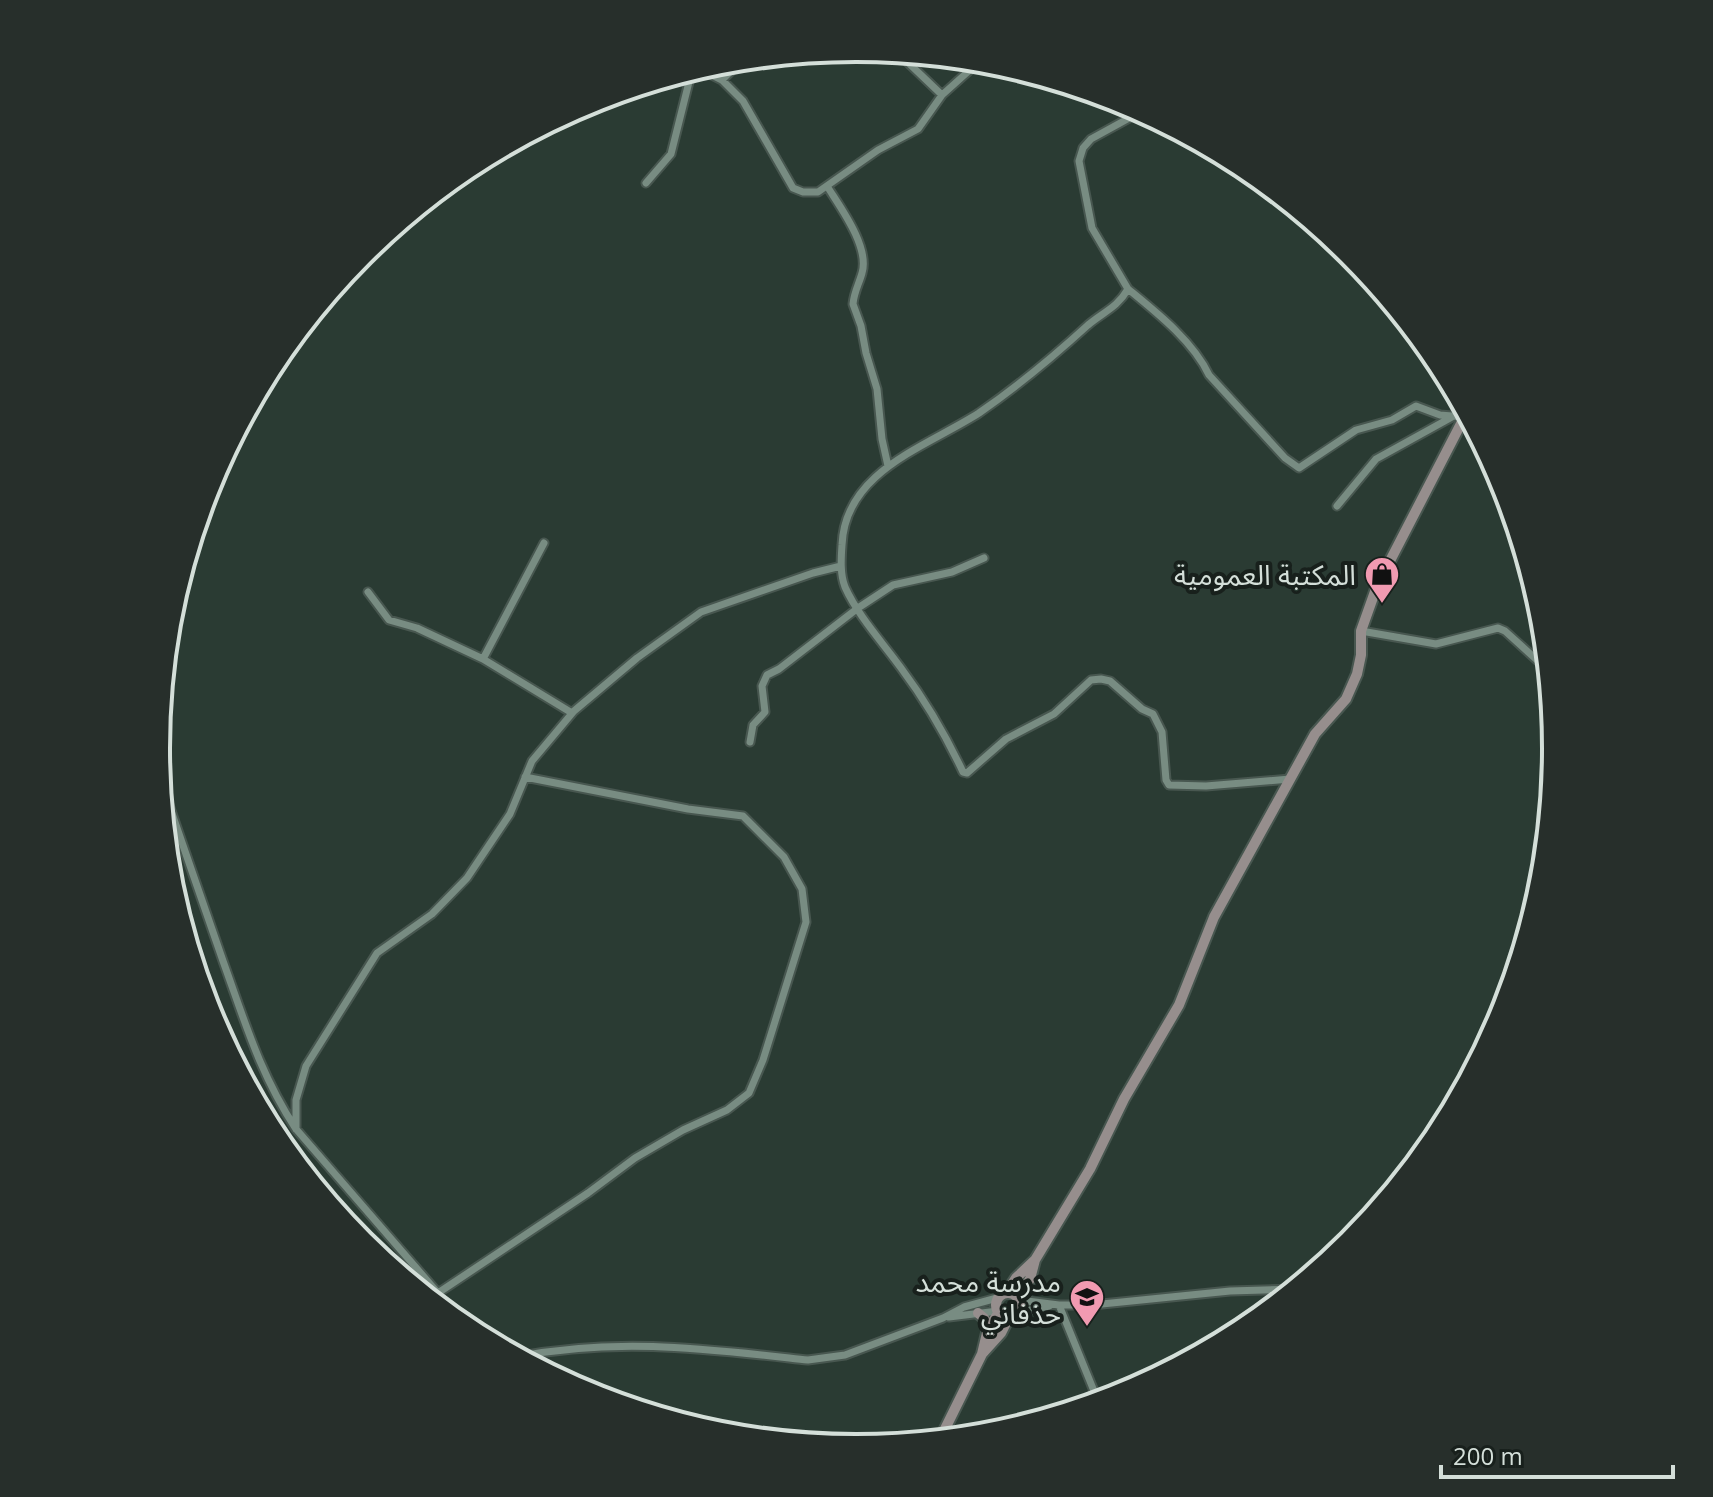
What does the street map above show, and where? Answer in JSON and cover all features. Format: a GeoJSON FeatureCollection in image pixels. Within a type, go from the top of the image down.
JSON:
{"type":"FeatureCollection","features":[{"type":"Feature","properties":{"kind":"street"},"geometry":{"type":"LineString","coordinates":[[910,64],[942,95]]}},
{"type":"Feature","properties":{"kind":"street"},"geometry":{"type":"LineString","coordinates":[[714,77],[722,80],[743,101],[793,188],[818,192],[878,150],[918,129],[942,95],[968,72]]}},
{"type":"Feature","properties":{"kind":"street"},"geometry":{"type":"LineString","coordinates":[[722,80],[728,74]]}},
{"type":"Feature","properties":{"kind":"street"},"geometry":{"type":"LineString","coordinates":[[646,183],[671,154],[691,82]]}},
{"type":"Feature","properties":{"kind":"street"},"geometry":{"type":"LineString","coordinates":[[1129,118],[1091,139],[1083,148],[1079,161],[1086,182],[1092,228],[1128,289],[1203,362],[1209,375],[1285,458],[1299,468],[1307,465],[1356,430],[1392,420],[1416,406],[1440,415],[1457,416]]}},
{"type":"Feature","properties":{"kind":"street"},"geometry":{"type":"LineString","coordinates":[[827,186],[852,226],[863,262],[863,273],[853,304],[877,389],[888,466]]}},
{"type":"Feature","properties":{"kind":"street"},"geometry":{"type":"LineString","coordinates":[[1128,289],[1120,303],[1096,319],[1028,379],[975,415],[888,466],[866,486],[850,507],[842,529],[841,566],[845,586],[949,742],[963,772],[967,773],[1006,739],[1054,714],[1091,680],[1101,679],[1110,681],[1142,709],[1153,714],[1162,732],[1169,785],[1206,786],[1290,779]]}},
{"type":"Feature","properties":{"kind":"street"},"geometry":{"type":"LineString","coordinates":[[1337,506],[1376,459],[1458,418]]}},
{"type":"Feature","properties":{"kind":"street"},"geometry":{"type":"LineString","coordinates":[[988,1329],[1023,1297],[1035,1260],[1090,1169],[1124,1099],[1179,1005],[1214,917],[1315,734],[1346,699],[1361,655],[1361,631],[1377,586],[1459,421]]}},
{"type":"Feature","properties":{"kind":"street"},"geometry":{"type":"LineString","coordinates":[[483,659],[544,543]]}},
{"type":"Feature","properties":{"kind":"street"},"geometry":{"type":"LineString","coordinates":[[750,742],[753,725],[765,712],[762,686],[767,675],[893,585],[952,572],[984,558]]}},
{"type":"Feature","properties":{"kind":"street"},"geometry":{"type":"LineString","coordinates":[[296,1129],[296,1100],[306,1066],[377,953],[432,914],[467,878],[510,814],[532,761],[572,713],[637,658],[701,612],[841,566]]}},
{"type":"Feature","properties":{"kind":"street"},"geometry":{"type":"LineString","coordinates":[[368,592],[389,620],[417,628],[483,659],[572,713]]}},
{"type":"Feature","properties":{"kind":"street"},"geometry":{"type":"LineString","coordinates":[[1361,631],[1436,644],[1498,628],[1537,660]]}},
{"type":"Feature","properties":{"kind":"street"},"geometry":{"type":"LineString","coordinates":[[439,1293],[635,1158],[683,1130],[727,1110],[749,1093],[763,1060],[806,922],[802,889],[784,857],[743,816],[688,809],[525,777]]}},
{"type":"Feature","properties":{"kind":"street"},"geometry":{"type":"LineString","coordinates":[[174,818],[264,1076],[296,1129],[436,1290]]}},
{"type":"Feature","properties":{"kind":"street"},"geometry":{"type":"LineString","coordinates":[[279,1103],[288,1105],[296,1100]]}},
{"type":"Feature","properties":{"kind":"street"},"geometry":{"type":"LineString","coordinates":[[1002,1295],[1035,1260]]}},
{"type":"Feature","properties":{"kind":"street"},"geometry":{"type":"LineString","coordinates":[[943,1318],[1055,1305],[1092,1305],[1230,1291],[1278,1290]]}},
{"type":"Feature","properties":{"kind":"street"},"geometry":{"type":"LineString","coordinates":[[982,1354],[1001,1333],[1006,1313],[1002,1295]]}},
{"type":"Feature","properties":{"kind":"street"},"geometry":{"type":"LineString","coordinates":[[534,1354],[576,1347],[636,1344],[808,1360],[826,1359],[845,1355],[1002,1295],[1055,1305]]}},
{"type":"Feature","properties":{"kind":"street"},"geometry":{"type":"LineString","coordinates":[[1055,1305],[1094,1392]]}},
{"type":"Feature","properties":{"kind":"street"},"geometry":{"type":"LineString","coordinates":[[945,1429],[982,1354],[988,1329],[984,1318],[978,1313]]}},
{"type":"Feature","properties":{"kind":"place","name":"المكتبة العمومية"},"geometry":{"type":"Point","coordinates":[1382,605]}},
{"type":"Feature","properties":{"kind":"place","name":"مدرسة محمد حذفاني"},"geometry":{"type":"Point","coordinates":[1087,1328]}}]}
